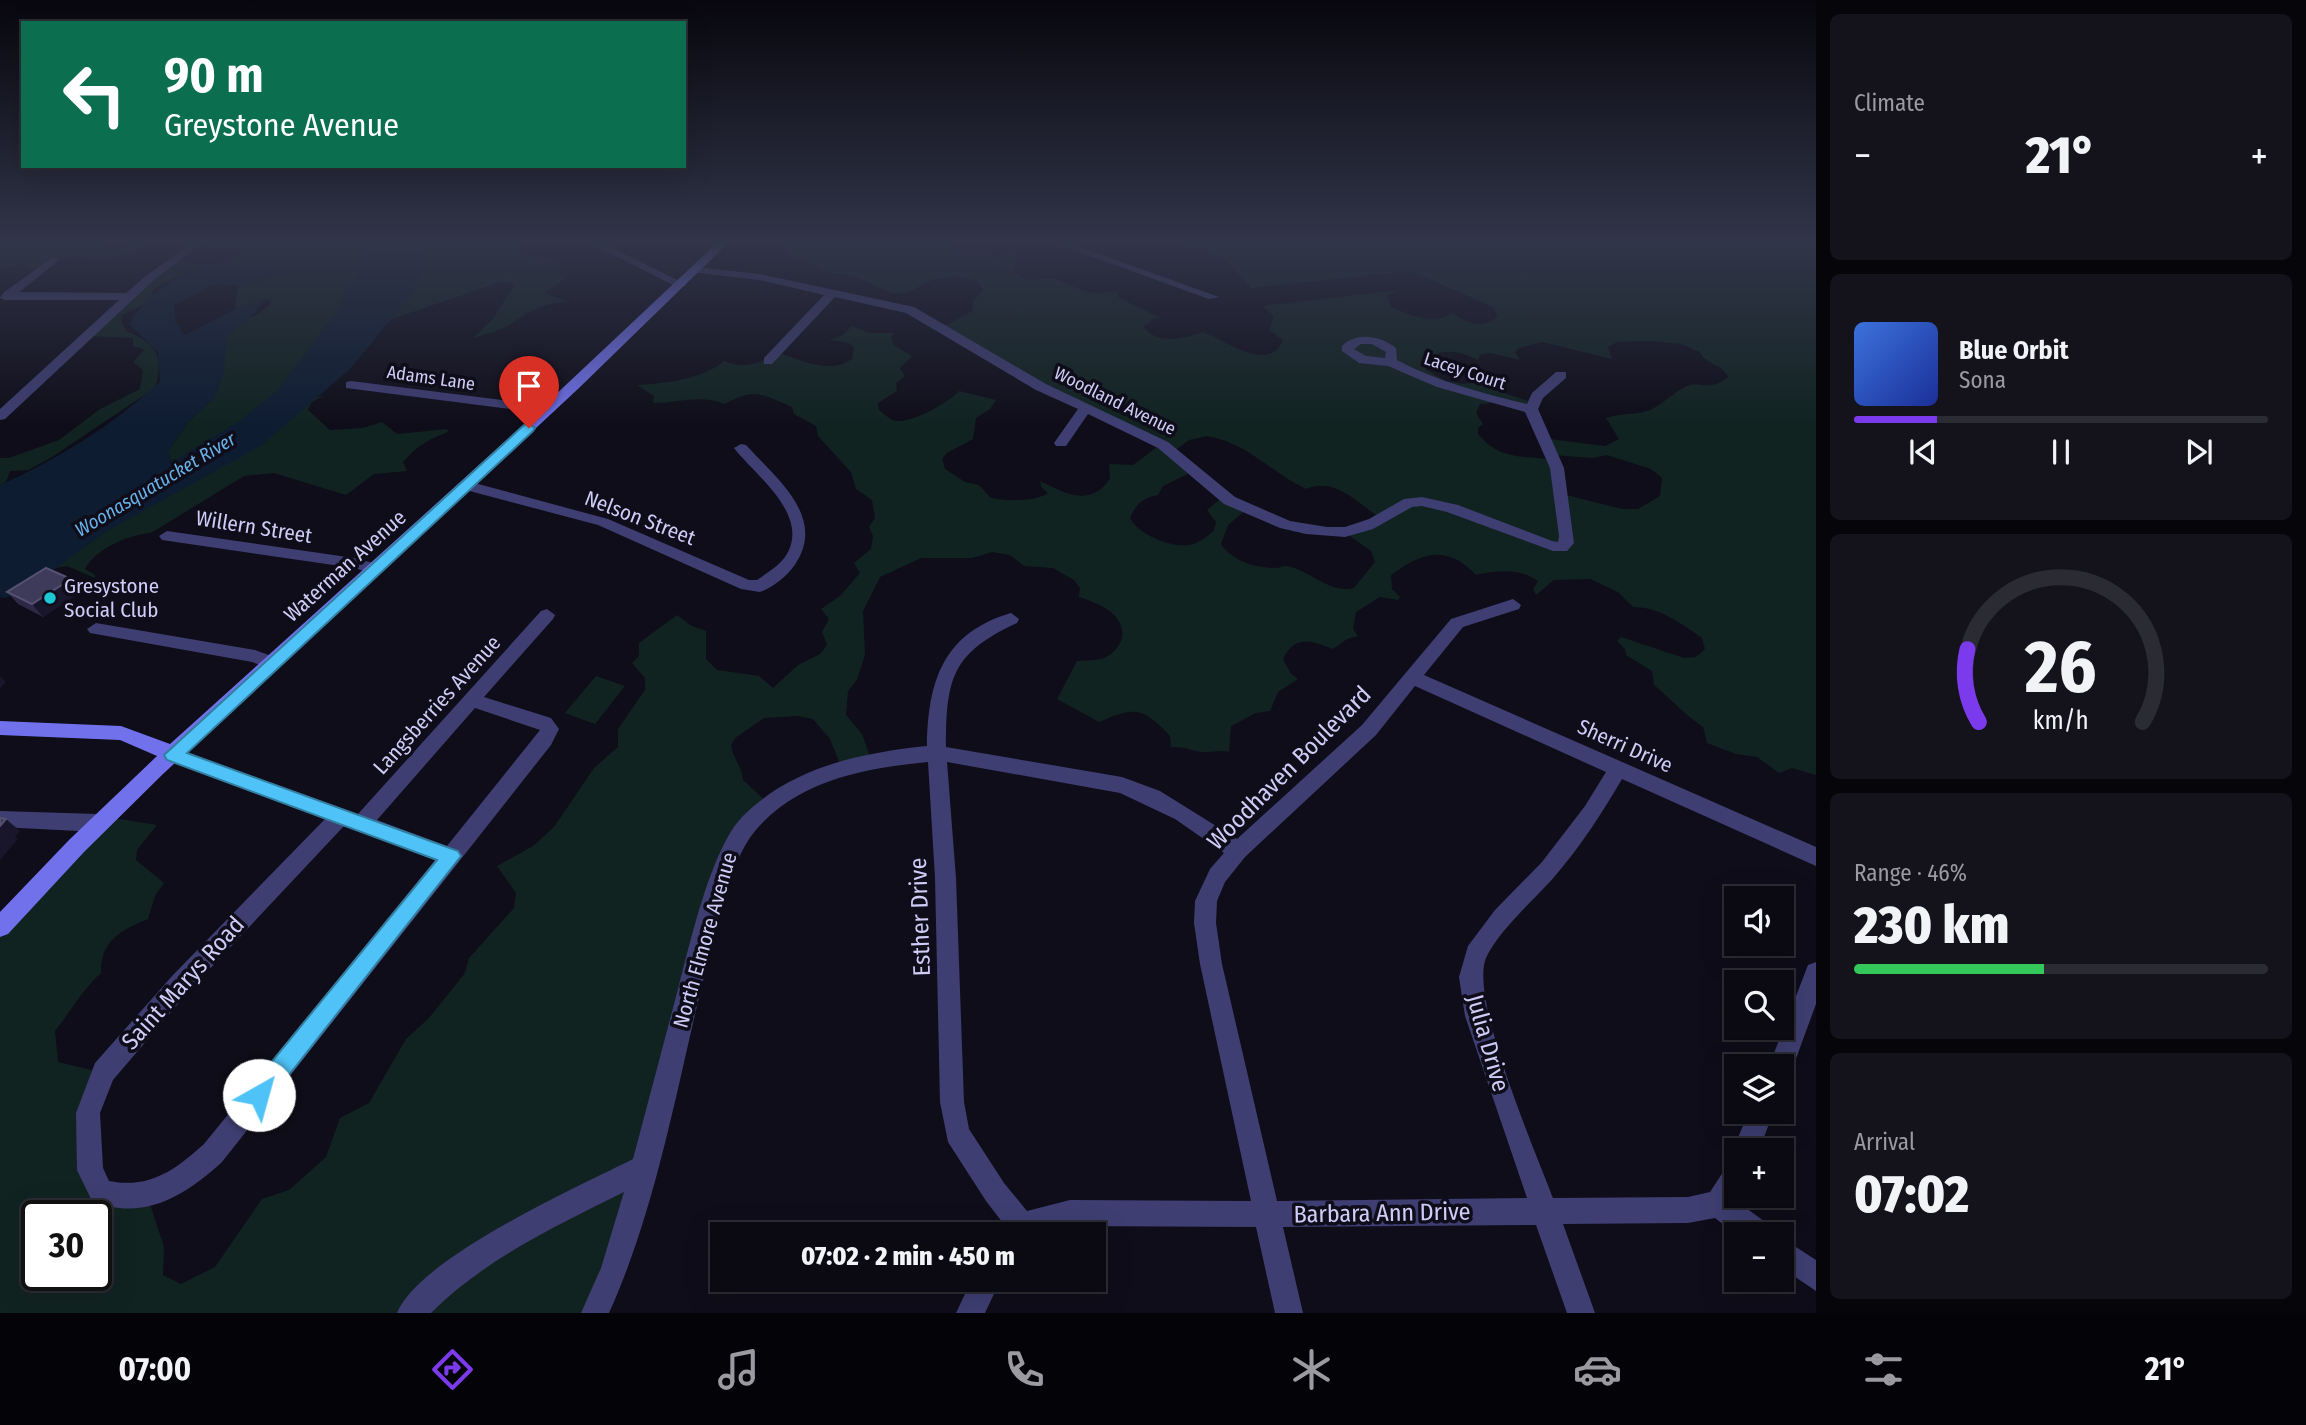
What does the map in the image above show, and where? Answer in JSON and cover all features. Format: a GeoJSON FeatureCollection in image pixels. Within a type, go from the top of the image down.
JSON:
{"type":"FeatureCollection","features":[{"type":"Feature","properties":{"kind":"main road","name":"Waterman Avenue"},"geometry":{"type":"LineString","coordinates":[[0,927],[99,823],[467,486],[662,303]]}},
{"type":"Feature","properties":{"kind":"main road"},"geometry":{"type":"LineString","coordinates":[[0,728],[121,733],[173,755]]}},
{"type":"Feature","properties":{"kind":"street"},"geometry":{"type":"LineString","coordinates":[[0,416],[123,303]]}},
{"type":"Feature","properties":{"kind":"street"},"geometry":{"type":"LineString","coordinates":[[768,361],[822,303]]}},
{"type":"Feature","properties":{"kind":"street","name":"Woodland Avenue"},"geometry":{"type":"LineString","coordinates":[[879,303],[910,310],[1085,410],[1178,454],[1224,498],[1256,513],[1327,533],[1365,528],[1417,500],[1440,505],[1561,547],[1566,543],[1567,536],[1561,482],[1531,409]]}},
{"type":"Feature","properties":{"kind":"street","name":"Lacey Court"},"geometry":{"type":"LineString","coordinates":[[1391,362],[1456,389],[1531,409]]}},
{"type":"Feature","properties":{"kind":"street"},"geometry":{"type":"LineString","coordinates":[[1531,409],[1537,396],[1561,375]]}},
{"type":"Feature","properties":{"kind":"street","name":"Adams Lane"},"geometry":{"type":"LineString","coordinates":[[351,384],[549,410]]}},
{"type":"Feature","properties":{"kind":"street"},"geometry":{"type":"LineString","coordinates":[[1060,443],[1077,417],[1085,410]]}},
{"type":"Feature","properties":{"kind":"street","name":"Nelson Street"},"geometry":{"type":"LineString","coordinates":[[467,486],[603,522],[755,586],[768,581],[788,564],[801,533],[799,519],[791,503],[741,448]]}},
{"type":"Feature","properties":{"kind":"street","name":"Willern Street"},"geometry":{"type":"LineString","coordinates":[[167,536],[354,563],[375,569]]}},
{"type":"Feature","properties":{"kind":"street","name":"Woodhaven Boulevard"},"geometry":{"type":"LineString","coordinates":[[1289,1313],[1216,991],[1205,923],[1206,901],[1217,876],[1238,851],[1369,730],[1457,624],[1513,605]]}},
{"type":"Feature","properties":{"kind":"street","name":"Langsberries Avenue"},"geometry":{"type":"LineString","coordinates":[[350,821],[470,700],[547,615]]}},
{"type":"Feature","properties":{"kind":"street","name":"Esther Drive"},"geometry":{"type":"LineString","coordinates":[[1011,619],[980,634],[965,645],[953,660],[942,689],[937,753],[944,846],[952,1102],[957,1133],[1014,1222]]}},
{"type":"Feature","properties":{"kind":"street"},"geometry":{"type":"LineString","coordinates":[[96,629],[254,656],[271,663]]}},
{"type":"Feature","properties":{"kind":"street","name":"Sherri Drive"},"geometry":{"type":"LineString","coordinates":[[1414,678],[1816,857]]}},
{"type":"Feature","properties":{"kind":"street"},"geometry":{"type":"LineString","coordinates":[[173,755],[451,856],[550,729],[544,723],[470,700]]}},
{"type":"Feature","properties":{"kind":"street","name":"North Elmore Avenue"},"geometry":{"type":"LineString","coordinates":[[595,1313],[614,1271],[645,1167],[705,929],[733,844],[748,823],[788,790],[829,772],[875,761],[937,753],[1122,785],[1153,797],[1238,851]]}},
{"type":"Feature","properties":{"kind":"street","name":"Julia Drive"},"geometry":{"type":"LineString","coordinates":[[1580,1313],[1477,1016],[1470,977],[1476,953],[1503,917],[1549,868],[1592,812],[1619,768]]}},
{"type":"Feature","properties":{"kind":"street"},"geometry":{"type":"LineString","coordinates":[[0,819],[99,823]]}},
{"type":"Feature","properties":{"kind":"street","name":"Saint Marys Road"},"geometry":{"type":"LineString","coordinates":[[350,821],[181,983],[104,1072],[88,1114],[90,1170],[102,1192],[122,1198],[168,1189],[180,1183],[213,1153],[451,856]]}},
{"type":"Feature","properties":{"kind":"street"},"geometry":{"type":"LineString","coordinates":[[1788,1054],[1809,1018],[1816,972]]}},
{"type":"Feature","properties":{"kind":"street"},"geometry":{"type":"LineString","coordinates":[[411,1313],[452,1273],[511,1238],[645,1167]]}},
{"type":"Feature","properties":{"kind":"street"},"geometry":{"type":"LineString","coordinates":[[1724,1194],[1718,1204],[1742,1222]]}},
{"type":"Feature","properties":{"kind":"street","name":"Barbara Ann Drive"},"geometry":{"type":"LineString","coordinates":[[1043,1222],[1070,1213],[1688,1210],[1718,1204]]}},
{"type":"Feature","properties":{"kind":"street"},"geometry":{"type":"LineString","coordinates":[[1794,1261],[1816,1277]]}},
{"type":"Feature","properties":{"kind":"street"},"geometry":{"type":"LineString","coordinates":[[970,1313],[980,1292]]}},
{"type":"Feature","properties":{"kind":"green space"},"geometry":{"type":"Polygon","coordinates":[[[123,303],[146,303],[122,315],[121,320],[126,331],[145,341],[155,352],[159,367],[155,388],[52,457],[28,470],[10,471],[6,482],[0,485],[0,458],[9,458],[59,440],[100,409],[140,389],[143,370],[133,362],[144,350],[133,346],[133,338],[87,336],[123,303]]]}},
{"type":"Feature","properties":{"kind":"green space"},"geometry":{"type":"Polygon","coordinates":[[[236,303],[254,303],[235,309],[236,303]]]}},
{"type":"Feature","properties":{"kind":"green space"},"geometry":{"type":"Polygon","coordinates":[[[346,303],[328,323],[280,389],[233,427],[173,465],[166,454],[187,423],[215,397],[211,352],[232,324],[256,315],[271,304],[346,303]]]}},
{"type":"Feature","properties":{"kind":"green space"},"geometry":{"type":"Polygon","coordinates":[[[382,303],[438,303],[372,326],[382,303]]]}},
{"type":"Feature","properties":{"kind":"green space"},"geometry":{"type":"Polygon","coordinates":[[[503,303],[554,303],[531,311],[503,329],[473,338],[492,320],[503,303]]]}},
{"type":"Feature","properties":{"kind":"green space"},"geometry":{"type":"Polygon","coordinates":[[[973,303],[1130,303],[1161,318],[1153,319],[1144,327],[1157,337],[1172,339],[1203,332],[1257,355],[1276,350],[1283,340],[1269,330],[1274,316],[1262,306],[1285,303],[1390,303],[1391,307],[1414,316],[1430,319],[1453,313],[1470,323],[1482,324],[1498,316],[1493,307],[1485,303],[1816,303],[1816,775],[1792,768],[1779,773],[1757,757],[1736,754],[1707,743],[1703,727],[1654,685],[1652,671],[1626,655],[1625,649],[1617,641],[1621,637],[1684,658],[1696,657],[1705,649],[1702,638],[1661,613],[1633,607],[1618,592],[1590,579],[1554,580],[1536,595],[1533,589],[1538,581],[1524,574],[1500,571],[1476,575],[1465,565],[1445,555],[1413,561],[1391,575],[1392,589],[1400,597],[1398,600],[1380,597],[1356,612],[1353,629],[1358,636],[1347,639],[1333,649],[1311,642],[1293,646],[1283,659],[1291,674],[1298,679],[1278,692],[1270,711],[1256,713],[1231,726],[1229,752],[1206,752],[1171,747],[1170,736],[1144,714],[1129,712],[1099,722],[1057,699],[1077,661],[1107,657],[1118,647],[1122,638],[1120,622],[1102,606],[1079,597],[1080,588],[1074,580],[1053,568],[1024,566],[1010,555],[992,552],[972,558],[921,558],[880,577],[863,611],[865,655],[857,680],[848,691],[846,715],[862,734],[872,762],[841,767],[830,739],[813,719],[797,716],[764,718],[735,738],[731,745],[743,780],[770,805],[732,851],[588,1313],[0,1313],[0,927],[107,817],[157,825],[137,850],[136,860],[164,883],[155,896],[148,919],[121,932],[108,945],[101,973],[55,1031],[58,1062],[104,1073],[92,1112],[98,1177],[147,1195],[164,1247],[163,1275],[181,1284],[215,1267],[262,1199],[289,1190],[326,1157],[340,1118],[369,1103],[406,1039],[429,1018],[465,973],[469,958],[514,908],[516,893],[497,866],[533,846],[554,827],[594,768],[618,747],[618,729],[645,690],[645,678],[632,663],[639,656],[639,643],[677,615],[690,625],[706,631],[706,659],[717,670],[759,676],[773,688],[798,665],[820,654],[827,645],[822,632],[829,619],[821,609],[840,596],[860,573],[854,563],[871,549],[873,536],[869,527],[875,518],[872,500],[856,489],[851,472],[818,436],[816,426],[794,414],[792,407],[758,394],[744,395],[725,404],[698,399],[653,403],[654,396],[637,385],[670,382],[694,376],[724,361],[738,365],[751,364],[764,360],[776,351],[824,366],[843,364],[852,359],[854,348],[849,343],[829,340],[843,335],[852,326],[869,333],[894,333],[891,338],[894,345],[912,356],[900,368],[905,376],[896,383],[897,391],[878,403],[879,410],[891,419],[900,421],[918,416],[938,407],[959,391],[996,400],[990,409],[976,418],[973,439],[947,453],[942,459],[945,469],[965,482],[979,485],[991,498],[1020,500],[1042,496],[1048,493],[1042,488],[1040,481],[1077,495],[1094,493],[1110,479],[1109,464],[1133,465],[1157,447],[939,329],[972,311],[973,303]],[[1542,342],[1519,348],[1515,352],[1520,360],[1490,353],[1481,354],[1478,360],[1465,354],[1444,352],[1425,360],[1426,370],[1446,381],[1464,384],[1486,378],[1488,381],[1484,385],[1488,388],[1535,403],[1534,410],[1500,402],[1480,404],[1476,413],[1483,424],[1478,428],[1478,434],[1494,448],[1510,455],[1550,459],[1562,494],[1622,509],[1638,509],[1660,496],[1662,478],[1651,469],[1607,455],[1593,458],[1552,455],[1542,438],[1605,446],[1619,439],[1606,418],[1650,410],[1687,386],[1715,384],[1728,377],[1700,352],[1681,344],[1617,342],[1608,347],[1612,359],[1542,342]],[[1207,436],[1189,440],[1172,453],[1192,472],[1163,486],[1158,495],[1140,502],[1130,518],[1134,524],[1156,539],[1190,545],[1214,531],[1216,522],[1207,510],[1223,497],[1247,509],[1228,525],[1221,544],[1231,555],[1252,565],[1295,568],[1336,588],[1354,588],[1375,562],[1371,551],[1347,534],[1379,517],[1336,489],[1317,486],[1306,489],[1246,451],[1221,439],[1207,436]]]}},
{"type":"Feature","properties":{"kind":"green space"},"geometry":{"type":"Polygon","coordinates":[[[324,395],[311,403],[308,410],[330,430],[363,428],[382,422],[397,434],[447,429],[448,432],[424,444],[409,456],[403,462],[407,471],[374,474],[346,495],[274,473],[244,476],[151,533],[133,536],[105,549],[85,569],[95,575],[95,578],[67,566],[47,570],[304,401],[324,395]]]}},
{"type":"Feature","properties":{"kind":"green space"},"geometry":{"type":"Polygon","coordinates":[[[596,676],[625,686],[595,724],[565,713],[596,676]]]}},
{"type":"Feature","properties":{"kind":"water","name":"Woonasquatucket River"},"geometry":{"type":"Polygon","coordinates":[[[145,303],[177,303],[174,305],[176,322],[185,335],[235,309],[263,303],[227,337],[224,373],[215,397],[187,423],[168,451],[172,462],[238,422],[276,392],[341,303],[404,303],[351,368],[262,445],[102,534],[31,587],[6,598],[0,597],[0,485],[84,440],[123,413],[160,382],[158,352],[129,324],[145,303]]]}},
{"type":"Feature","properties":{"kind":"building"},"geometry":{"type":"Polygon","coordinates":[[[46,568],[71,579],[32,604],[7,592],[46,568]]]}},
{"type":"Feature","properties":{"kind":"place","name":"Gresystone Social Club"},"geometry":{"type":"Point","coordinates":[50,598]}},
{"type":"Feature","properties":{"kind":"route"},"geometry":{"type":"LineString","coordinates":[[259,1095],[451,856],[173,755],[529,428]]}}]}
